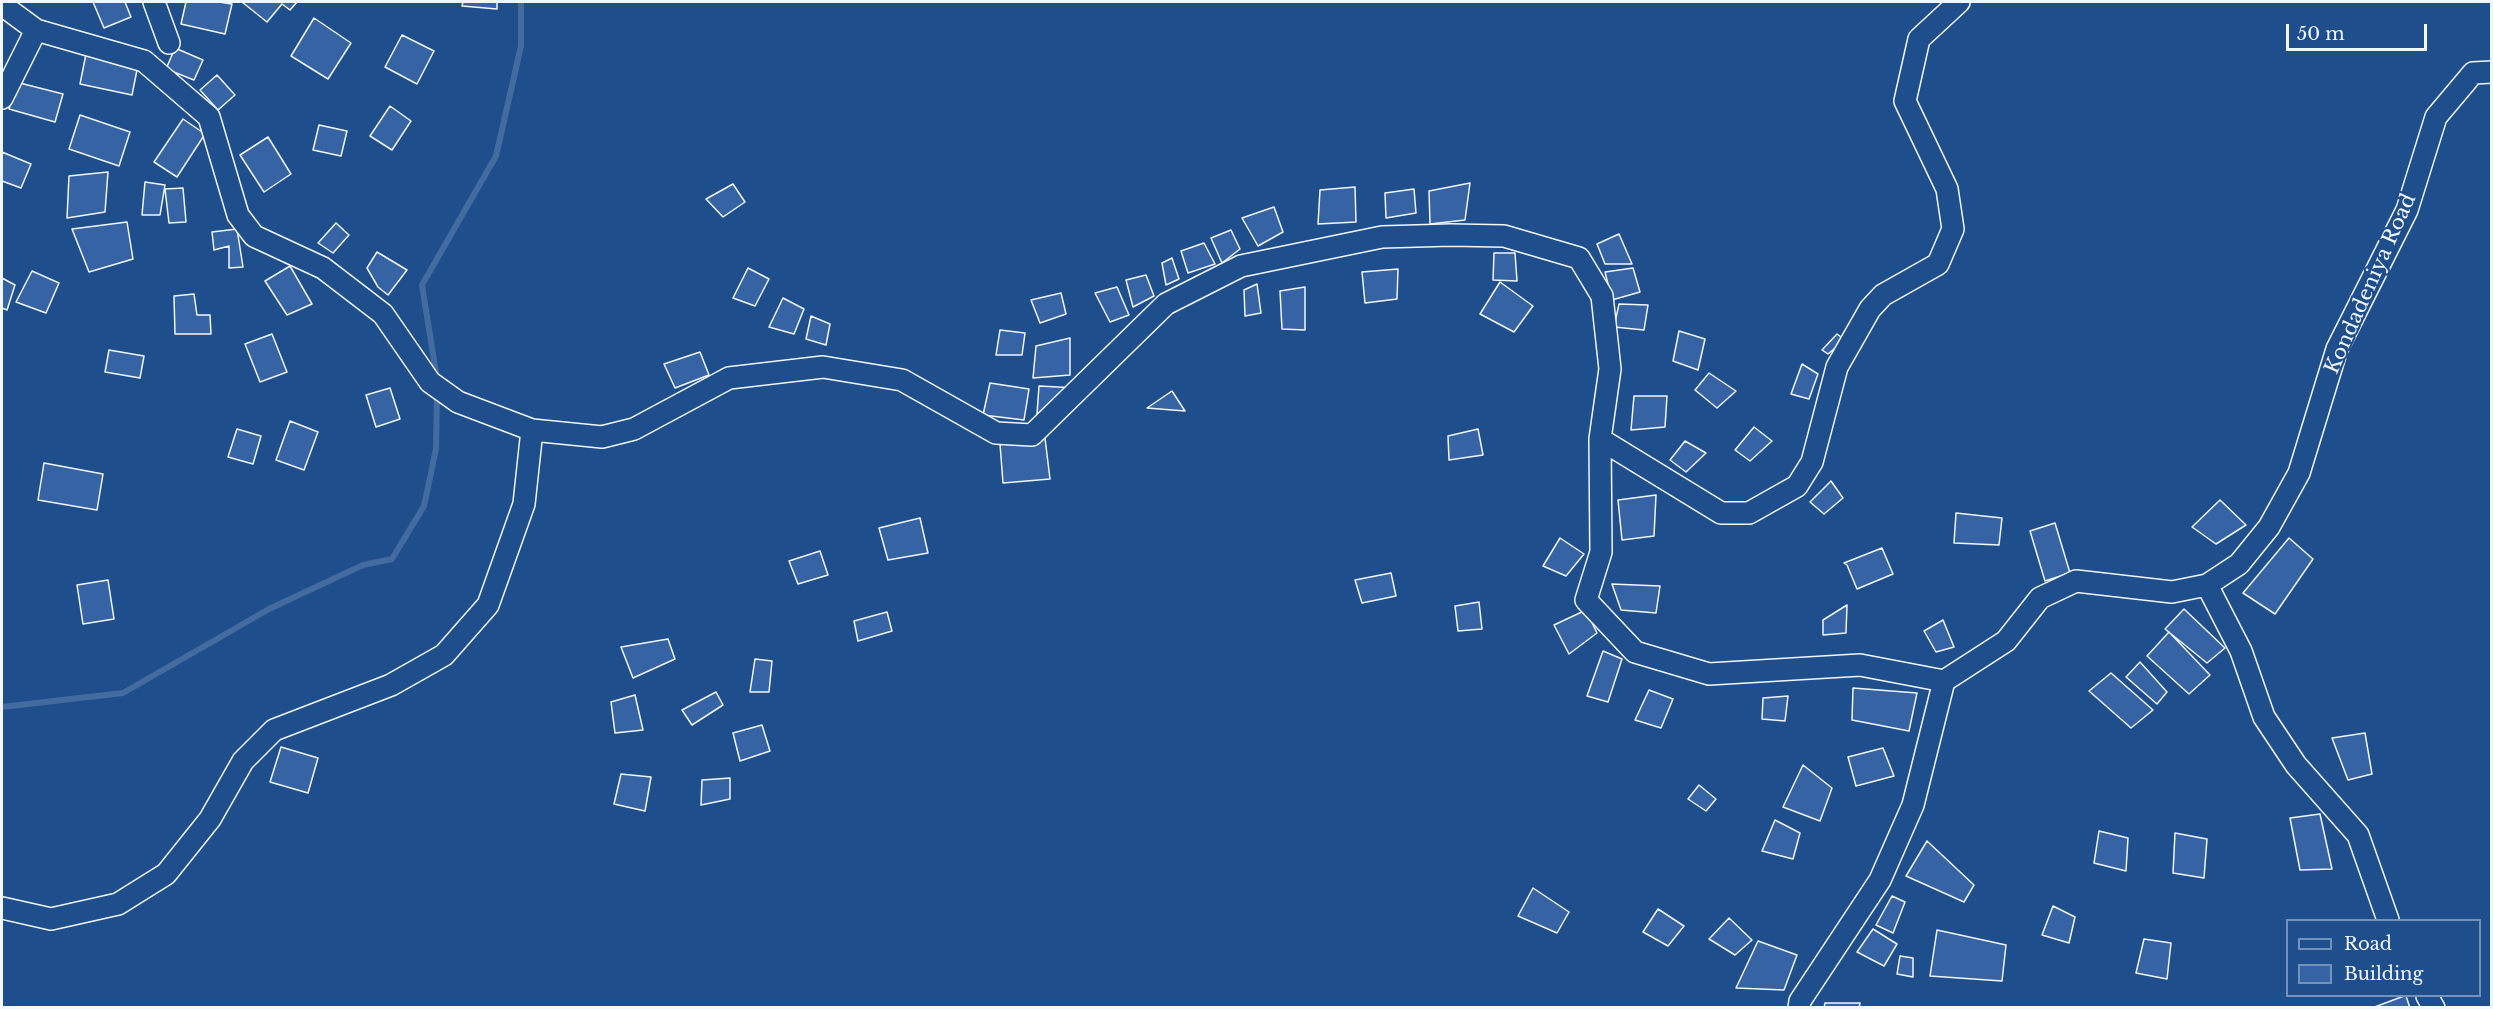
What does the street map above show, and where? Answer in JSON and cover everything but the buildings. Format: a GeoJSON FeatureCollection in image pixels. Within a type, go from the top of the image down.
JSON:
{"type":"FeatureCollection","features":[{"type":"Feature","properties":{"kind":"street"},"geometry":{"type":"LineString","coordinates":[[154,2],[169,43]]}},
{"type":"Feature","properties":{"kind":"street"},"geometry":{"type":"LineString","coordinates":[[1600,439],[1721,513],[1749,513],[1797,486],[1812,462],[1837,367],[1870,309],[1883,295],[1938,264],[1953,229],[1947,189],[1905,101],[1919,39],[1959,2]]}},
{"type":"Feature","properties":{"kind":"street"},"geometry":{"type":"LineString","coordinates":[[2,5],[36,30],[144,61],[209,117],[238,215],[254,236],[323,268],[383,314],[430,382],[458,402],[532,430],[603,437],[634,429],[729,378],[823,368],[902,380],[996,432],[1032,435],[1166,304],[1241,266],[1382,237],[1450,235],[1504,236],[1579,258],[1602,296],[1610,369],[1600,439],[1601,552],[1586,600],[1635,652],[1709,674],[1860,666],[1944,681],[1912,805],[1880,880],[1800,1001],[1799,1008]]}},
{"type":"Feature","properties":{"kind":"street"},"geometry":{"type":"LineString","coordinates":[[2,98],[36,30]]}},
{"type":"Feature","properties":{"kind":"street","name":"Kondadeniya Road"},"geometry":{"type":"LineString","coordinates":[[1944,681],[2006,641],[2040,598],[2076,581],[2172,592],[2207,585],[2239,564],[2269,527],[2299,473],[2337,349],[2407,210],[2436,117],[2473,73],[2492,72]]}},
{"type":"Feature","properties":{"kind":"street"},"geometry":{"type":"LineString","coordinates":[[2,908],[51,919],[118,904],[166,874],[210,819],[243,761],[274,729],[391,685],[444,655],[488,605],[524,504],[532,430]]}},
{"type":"Feature","properties":{"kind":"street"},"geometry":{"type":"LineString","coordinates":[[2207,585],[2241,651],[2264,717],[2296,765],[2358,835],[2387,919]]}},
{"type":"Feature","properties":{"kind":"waterway"},"geometry":{"type":"LineString","coordinates":[[437,379],[422,285],[496,156],[521,46],[521,2]]}},
{"type":"Feature","properties":{"kind":"waterway"},"geometry":{"type":"LineString","coordinates":[[2,707],[123,693],[269,609],[363,565],[392,559],[424,506],[436,449],[437,392]]}}]}
